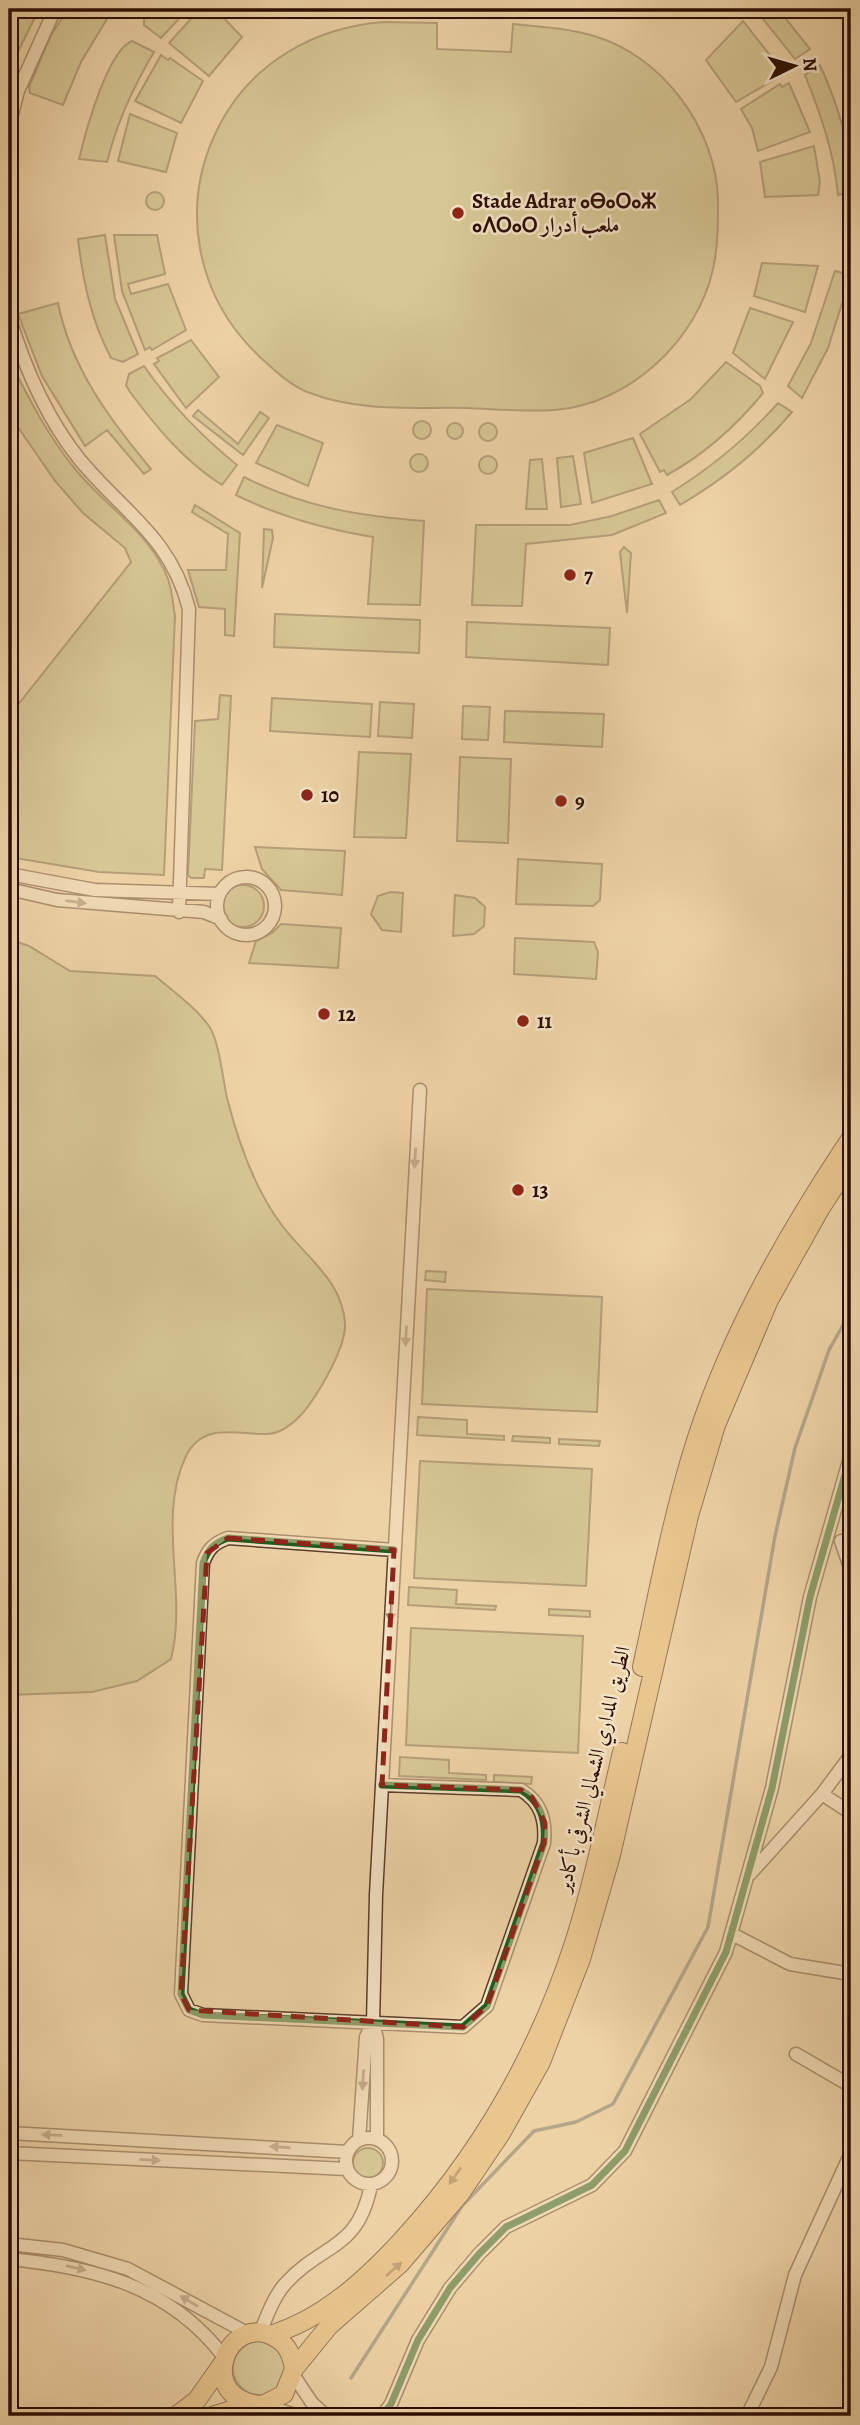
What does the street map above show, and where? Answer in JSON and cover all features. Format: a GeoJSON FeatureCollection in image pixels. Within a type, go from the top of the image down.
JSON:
{"type":"FeatureCollection","features":[{"type":"Feature","properties":{"kind":"highway","name":"الطريق المداري الشمالي الشرقي بأكادير"},"geometry":{"type":"LineString","coordinates":[[260,2334],[298,2324],[345,2295],[389,2253],[449,2185],[491,2124],[530,2054],[575,1941],[629,1725],[690,1458],[720,1377],[762,1286],[813,1196],[851,1138]]}},
{"type":"Feature","properties":{"kind":"highway","name":"الطريق المداري الشمالي الشرقي بأكادير"},"geometry":{"type":"LineString","coordinates":[[294,2372],[329,2326],[400,2264],[431,2230],[500,2135],[541,2062],[581,1959],[611,1855],[689,1516],[716,1425],[769,1300],[820,1209],[851,1161]]}},
{"type":"Feature","properties":{"kind":"highway"},"geometry":{"type":"LineString","coordinates":[[176,2416],[197,2400],[238,2339],[260,2334],[288,2348],[294,2372],[284,2394],[257,2405],[212,2416]]}},
{"type":"Feature","properties":{"kind":"highway"},"geometry":{"type":"LineString","coordinates":[[223,2360],[223,2377],[228,2389],[238,2399],[257,2405]]}},
{"type":"Feature","properties":{"kind":"street"},"geometry":{"type":"LineString","coordinates":[[9,126],[27,70],[55,9]]}},
{"type":"Feature","properties":{"kind":"street"},"geometry":{"type":"LineString","coordinates":[[9,316],[32,379],[79,459],[169,556],[183,585],[189,609],[179,912]]}},
{"type":"Feature","properties":{"kind":"street"},"geometry":{"type":"LineString","coordinates":[[9,874],[95,890],[219,894]]}},
{"type":"Feature","properties":{"kind":"street"},"geometry":{"type":"LineString","coordinates":[[9,889],[57,900],[204,912],[221,919],[233,931],[249,934],[264,928],[275,907],[270,889],[253,877],[235,878],[219,894],[218,911],[221,919]]}},
{"type":"Feature","properties":{"kind":"street"},"geometry":{"type":"LineString","coordinates":[[377,2137],[359,2140],[348,2152],[347,2169],[357,2181],[371,2185],[386,2178],[393,2162],[387,2146],[377,2137],[377,2039],[373,2023],[387,1675],[420,1090]]}},
{"type":"Feature","properties":{"kind":"street"},"geometry":{"type":"LineString","coordinates":[[382,2416],[391,2403],[418,2340],[450,2288],[479,2254],[506,2227],[592,2185],[625,2151],[726,1952],[772,1788],[810,1597],[851,1454]]}},
{"type":"Feature","properties":{"kind":"street"},"geometry":{"type":"LineString","coordinates":[[382,1785],[521,1790],[532,1797],[545,1823],[544,1843],[487,2006],[471,2024],[463,2027],[203,2015],[189,2010],[181,1993],[203,1563],[207,1553],[212,1546],[228,1538],[394,1550]]}},
{"type":"Feature","properties":{"kind":"street"},"geometry":{"type":"LineString","coordinates":[[825,1544],[846,1539],[851,1570]]}},
{"type":"Feature","properties":{"kind":"street"},"geometry":{"type":"LineString","coordinates":[[748,1875],[822,1794],[851,1755]]}},
{"type":"Feature","properties":{"kind":"street"},"geometry":{"type":"LineString","coordinates":[[822,1794],[851,1813]]}},
{"type":"Feature","properties":{"kind":"street"},"geometry":{"type":"LineString","coordinates":[[732,1934],[790,1964],[851,1974]]}},
{"type":"Feature","properties":{"kind":"street"},"geometry":{"type":"LineString","coordinates":[[359,2140],[366,2037],[373,2023]]}},
{"type":"Feature","properties":{"kind":"street"},"geometry":{"type":"LineString","coordinates":[[796,2054],[851,2086]]}},
{"type":"Feature","properties":{"kind":"street"},"geometry":{"type":"LineString","coordinates":[[9,2133],[348,2152]]}},
{"type":"Feature","properties":{"kind":"street"},"geometry":{"type":"LineString","coordinates":[[9,2152],[347,2169]]}},
{"type":"Feature","properties":{"kind":"street"},"geometry":{"type":"LineString","coordinates":[[747,2416],[765,2386],[795,2275],[851,2153]]}},
{"type":"Feature","properties":{"kind":"street"},"geometry":{"type":"LineString","coordinates":[[9,2244],[63,2250],[118,2265],[260,2334],[269,2309],[286,2284],[359,2223],[371,2185]]}},
{"type":"Feature","properties":{"kind":"street"},"geometry":{"type":"LineString","coordinates":[[9,2259],[76,2267],[128,2285],[198,2325],[223,2360]]}},
{"type":"Feature","properties":{"kind":"street"},"geometry":{"type":"LineString","coordinates":[[294,2372],[312,2403],[326,2416]]}},
{"type":"Feature","properties":{"kind":"street"},"geometry":{"type":"LineString","coordinates":[[257,2405],[298,2416]]}},
{"type":"Feature","properties":{"kind":"highlighted area"},"geometry":{"type":"Polygon","coordinates":[[[228,1538],[394,1550],[382,1785],[521,1790],[532,1797],[545,1823],[544,1843],[487,2006],[463,2027],[189,2010],[181,1994],[207,1553],[228,1538]]]}},
{"type":"Feature","properties":{"kind":"shaded area"},"geometry":{"type":"Polygon","coordinates":[[[9,9],[39,9],[9,70],[9,9]]]}},
{"type":"Feature","properties":{"kind":"shaded area"},"geometry":{"type":"Polygon","coordinates":[[[68,9],[113,9],[81,62],[63,105],[30,93],[29,87],[51,35],[68,9]]]}},
{"type":"Feature","properties":{"kind":"shaded area"},"geometry":{"type":"Polygon","coordinates":[[[151,9],[188,9],[161,38],[144,25],[144,19],[151,9]]]}},
{"type":"Feature","properties":{"kind":"shaded area"},"geometry":{"type":"Polygon","coordinates":[[[200,9],[215,9],[242,37],[209,76],[169,43],[200,9]]]}},
{"type":"Feature","properties":{"kind":"shaded area"},"geometry":{"type":"Polygon","coordinates":[[[755,9],[778,9],[810,49],[795,59],[755,9]]]}},
{"type":"Feature","properties":{"kind":"shaded area"},"geometry":{"type":"Polygon","coordinates":[[[743,21],[781,69],[774,74],[777,78],[736,102],[706,60],[743,21]]]}},
{"type":"Feature","properties":{"kind":"shaded area","name":"Stade Adrar ⴰⴱⴰⵔⴰⵣ ⴰⴷⵔⴰⵔ ملعب أدرار"},"geometry":{"type":"Polygon","coordinates":[[[384,22],[437,23],[437,49],[511,52],[513,24],[584,33],[619,46],[642,60],[663,78],[681,99],[697,123],[715,174],[718,209],[715,261],[705,295],[692,321],[656,364],[633,382],[609,396],[555,410],[367,406],[329,399],[297,387],[265,362],[238,333],[221,307],[208,279],[200,249],[197,218],[199,187],[206,156],[219,126],[232,104],[249,84],[288,52],[310,40],[334,32],[358,25],[384,22]]]}},
{"type":"Feature","properties":{"kind":"shaded area"},"geometry":{"type":"Polygon","coordinates":[[[132,41],[154,52],[126,105],[107,162],[79,159],[106,76],[114,60],[132,41]]]}},
{"type":"Feature","properties":{"kind":"shaded area"},"geometry":{"type":"Polygon","coordinates":[[[161,55],[168,60],[170,58],[203,81],[181,123],[135,101],[161,55]]]}},
{"type":"Feature","properties":{"kind":"shaded area"},"geometry":{"type":"Polygon","coordinates":[[[820,65],[838,112],[849,159],[851,192],[838,195],[826,134],[805,75],[820,65]]]}},
{"type":"Feature","properties":{"kind":"shaded area"},"geometry":{"type":"Polygon","coordinates":[[[789,83],[810,132],[758,151],[752,128],[741,109],[780,84],[782,87],[789,83]]]}},
{"type":"Feature","properties":{"kind":"shaded area"},"geometry":{"type":"Polygon","coordinates":[[[130,114],[177,133],[166,172],[118,161],[130,114]]]}},
{"type":"Feature","properties":{"kind":"shaded area"},"geometry":{"type":"Polygon","coordinates":[[[814,146],[820,182],[818,195],[765,197],[760,162],[814,146]]]}},
{"type":"Feature","properties":{"kind":"shaded area"},"geometry":{"type":"Polygon","coordinates":[[[151,192],[159,192],[164,201],[162,208],[151,210],[146,205],[146,197],[151,192]]]}},
{"type":"Feature","properties":{"kind":"shaded area"},"geometry":{"type":"Polygon","coordinates":[[[105,235],[115,299],[138,354],[123,362],[111,358],[98,329],[85,285],[80,255],[78,239],[105,235]]]}},
{"type":"Feature","properties":{"kind":"shaded area"},"geometry":{"type":"Polygon","coordinates":[[[114,235],[157,235],[165,274],[128,284],[131,294],[168,284],[186,330],[152,350],[150,347],[145,350],[122,291],[114,235]]]}},
{"type":"Feature","properties":{"kind":"shaded area"},"geometry":{"type":"Polygon","coordinates":[[[762,263],[818,266],[805,312],[754,296],[762,263]]]}},
{"type":"Feature","properties":{"kind":"shaded area"},"geometry":{"type":"Polygon","coordinates":[[[835,271],[851,275],[828,348],[802,398],[788,386],[811,343],[835,271]]]}},
{"type":"Feature","properties":{"kind":"shaded area"},"geometry":{"type":"Polygon","coordinates":[[[58,303],[64,327],[82,371],[121,432],[151,469],[144,474],[107,430],[85,446],[42,376],[18,314],[58,303]]]}},
{"type":"Feature","properties":{"kind":"shaded area"},"geometry":{"type":"Polygon","coordinates":[[[750,308],[793,322],[765,379],[733,353],[750,308]]]}},
{"type":"Feature","properties":{"kind":"shaded area"},"geometry":{"type":"Polygon","coordinates":[[[191,340],[219,377],[186,408],[154,364],[159,361],[157,358],[191,340]]]}},
{"type":"Feature","properties":{"kind":"shaded area"},"geometry":{"type":"Polygon","coordinates":[[[9,359],[39,416],[65,456],[151,548],[169,583],[175,616],[164,875],[99,872],[9,857],[9,716],[131,562],[125,548],[83,513],[55,481],[9,414],[9,359]]]}},
{"type":"Feature","properties":{"kind":"shaded area"},"geometry":{"type":"Polygon","coordinates":[[[726,362],[760,386],[763,393],[731,428],[707,449],[667,475],[664,470],[660,472],[640,434],[691,399],[726,362]]]}},
{"type":"Feature","properties":{"kind":"shaded area"},"geometry":{"type":"Polygon","coordinates":[[[144,366],[187,419],[237,465],[222,485],[208,476],[172,443],[130,392],[126,385],[129,374],[144,366]]]}},
{"type":"Feature","properties":{"kind":"shaded area"},"geometry":{"type":"Polygon","coordinates":[[[778,403],[792,412],[780,426],[740,463],[680,505],[672,492],[728,451],[778,403]]]}},
{"type":"Feature","properties":{"kind":"shaded area"},"geometry":{"type":"Polygon","coordinates":[[[198,410],[238,444],[260,412],[269,418],[243,455],[193,416],[198,410]]]}},
{"type":"Feature","properties":{"kind":"shaded area"},"geometry":{"type":"Polygon","coordinates":[[[422,421],[428,424],[431,430],[428,436],[422,439],[416,436],[413,430],[416,424],[422,421]]]}},
{"type":"Feature","properties":{"kind":"shaded area"},"geometry":{"type":"Polygon","coordinates":[[[452,423],[458,423],[463,431],[461,437],[452,439],[447,434],[447,428],[452,423]]]}},
{"type":"Feature","properties":{"kind":"shaded area"},"geometry":{"type":"Polygon","coordinates":[[[488,423],[494,426],[497,432],[494,438],[488,441],[482,438],[479,432],[482,426],[488,423]]]}},
{"type":"Feature","properties":{"kind":"shaded area"},"geometry":{"type":"Polygon","coordinates":[[[277,425],[323,443],[308,486],[256,463],[277,425]]]}},
{"type":"Feature","properties":{"kind":"shaded area"},"geometry":{"type":"Polygon","coordinates":[[[633,438],[652,484],[592,503],[584,453],[633,438]]]}},
{"type":"Feature","properties":{"kind":"shaded area"},"geometry":{"type":"Polygon","coordinates":[[[415,454],[423,454],[428,463],[426,470],[415,472],[410,467],[410,459],[415,454]]]}},
{"type":"Feature","properties":{"kind":"shaded area"},"geometry":{"type":"Polygon","coordinates":[[[488,456],[494,459],[497,465],[494,471],[488,474],[482,471],[479,465],[482,459],[488,456]]]}},
{"type":"Feature","properties":{"kind":"shaded area"},"geometry":{"type":"Polygon","coordinates":[[[573,456],[581,504],[561,507],[557,458],[573,456]]]}},
{"type":"Feature","properties":{"kind":"shaded area"},"geometry":{"type":"Polygon","coordinates":[[[542,459],[547,509],[526,509],[530,460],[542,459]]]}},
{"type":"Feature","properties":{"kind":"shaded area"},"geometry":{"type":"Polygon","coordinates":[[[244,477],[310,503],[376,516],[424,521],[420,605],[368,604],[373,537],[303,521],[253,503],[236,495],[244,477]]]}},
{"type":"Feature","properties":{"kind":"shaded area"},"geometry":{"type":"Polygon","coordinates":[[[659,500],[666,513],[612,535],[526,544],[522,606],[472,605],[476,525],[570,525],[612,516],[659,500]]]}},
{"type":"Feature","properties":{"kind":"shaded area"},"geometry":{"type":"Polygon","coordinates":[[[195,505],[240,533],[234,636],[225,635],[225,609],[199,607],[188,570],[226,570],[228,534],[192,512],[195,505]]]}},
{"type":"Feature","properties":{"kind":"shaded area"},"geometry":{"type":"Polygon","coordinates":[[[264,529],[272,530],[273,538],[262,588],[264,529]]]}},
{"type":"Feature","properties":{"kind":"shaded area"},"geometry":{"type":"Polygon","coordinates":[[[624,547],[631,553],[627,613],[620,552],[624,547]]]}},
{"type":"Feature","properties":{"kind":"shaded area"},"geometry":{"type":"Polygon","coordinates":[[[275,614],[420,620],[419,653],[274,647],[275,614]]]}},
{"type":"Feature","properties":{"kind":"shaded area"},"geometry":{"type":"Polygon","coordinates":[[[467,622],[610,628],[608,665],[466,657],[467,622]]]}},
{"type":"Feature","properties":{"kind":"shaded area"},"geometry":{"type":"Polygon","coordinates":[[[220,695],[231,696],[222,870],[205,869],[204,878],[191,878],[188,875],[195,721],[218,719],[220,695]]]}},
{"type":"Feature","properties":{"kind":"shaded area"},"geometry":{"type":"Polygon","coordinates":[[[272,698],[372,704],[370,737],[270,731],[272,698]]]}},
{"type":"Feature","properties":{"kind":"shaded area"},"geometry":{"type":"Polygon","coordinates":[[[380,702],[414,704],[412,738],[378,736],[380,702]]]}},
{"type":"Feature","properties":{"kind":"shaded area"},"geometry":{"type":"Polygon","coordinates":[[[463,706],[490,707],[488,740],[462,739],[463,706]]]}},
{"type":"Feature","properties":{"kind":"shaded area"},"geometry":{"type":"Polygon","coordinates":[[[505,711],[604,714],[602,747],[504,742],[505,711]]]}},
{"type":"Feature","properties":{"kind":"shaded area"},"geometry":{"type":"Polygon","coordinates":[[[359,752],[411,754],[406,838],[354,837],[359,752]]]}},
{"type":"Feature","properties":{"kind":"shaded area"},"geometry":{"type":"Polygon","coordinates":[[[460,757],[511,759],[508,843],[457,841],[460,757]]]}},
{"type":"Feature","properties":{"kind":"shaded area"},"geometry":{"type":"Polygon","coordinates":[[[255,847],[345,851],[342,895],[281,890],[262,869],[255,847]]]}},
{"type":"Feature","properties":{"kind":"shaded area"},"geometry":{"type":"Polygon","coordinates":[[[518,859],[602,864],[600,900],[593,906],[516,904],[518,859]]]}},
{"type":"Feature","properties":{"kind":"shaded area"},"geometry":{"type":"Polygon","coordinates":[[[243,885],[258,891],[264,906],[258,921],[243,927],[228,921],[222,906],[228,891],[243,885]]]}},
{"type":"Feature","properties":{"kind":"shaded area"},"geometry":{"type":"Polygon","coordinates":[[[390,892],[403,893],[401,932],[382,930],[371,914],[378,896],[390,892]]]}},
{"type":"Feature","properties":{"kind":"shaded area"},"geometry":{"type":"Polygon","coordinates":[[[455,895],[475,898],[485,907],[484,926],[474,934],[453,936],[455,895]]]}},
{"type":"Feature","properties":{"kind":"shaded area"},"geometry":{"type":"Polygon","coordinates":[[[281,924],[341,928],[338,968],[249,963],[256,941],[272,933],[281,924]]]}},
{"type":"Feature","properties":{"kind":"shaded area"},"geometry":{"type":"Polygon","coordinates":[[[515,938],[594,942],[598,952],[596,979],[514,974],[515,938]]]}},
{"type":"Feature","properties":{"kind":"shaded area"},"geometry":{"type":"Polygon","coordinates":[[[9,939],[29,946],[70,971],[155,976],[203,1019],[215,1041],[231,1114],[255,1180],[281,1224],[330,1281],[343,1308],[345,1324],[342,1343],[326,1377],[305,1410],[291,1424],[267,1434],[212,1434],[193,1445],[177,1480],[173,1505],[176,1608],[171,1659],[137,1681],[92,1692],[9,1695],[9,939]]]}},
{"type":"Feature","properties":{"kind":"shaded area"},"geometry":{"type":"Polygon","coordinates":[[[426,1271],[446,1272],[445,1282],[425,1280],[426,1271]]]}},
{"type":"Feature","properties":{"kind":"shaded area"},"geometry":{"type":"Polygon","coordinates":[[[427,1289],[602,1297],[597,1412],[422,1404],[427,1289]]]}},
{"type":"Feature","properties":{"kind":"shaded area"},"geometry":{"type":"Polygon","coordinates":[[[418,1417],[467,1420],[467,1434],[504,1436],[504,1440],[417,1435],[418,1417]]]}},
{"type":"Feature","properties":{"kind":"shaded area"},"geometry":{"type":"Polygon","coordinates":[[[513,1436],[550,1438],[550,1443],[512,1441],[513,1436]]]}},
{"type":"Feature","properties":{"kind":"shaded area"},"geometry":{"type":"Polygon","coordinates":[[[559,1439],[600,1441],[599,1446],[559,1444],[559,1439]]]}},
{"type":"Feature","properties":{"kind":"shaded area"},"geometry":{"type":"Polygon","coordinates":[[[420,1461],[592,1469],[586,1586],[414,1578],[420,1461]]]}},
{"type":"Feature","properties":{"kind":"shaded area"},"geometry":{"type":"Polygon","coordinates":[[[409,1587],[457,1590],[456,1604],[496,1606],[495,1610],[408,1605],[409,1587]]]}},
{"type":"Feature","properties":{"kind":"shaded area"},"geometry":{"type":"Polygon","coordinates":[[[549,1609],[590,1611],[590,1617],[549,1615],[549,1609]]]}},
{"type":"Feature","properties":{"kind":"shaded area"},"geometry":{"type":"Polygon","coordinates":[[[411,1628],[583,1636],[578,1753],[406,1745],[411,1628]]]}},
{"type":"Feature","properties":{"kind":"shaded area"},"geometry":{"type":"Polygon","coordinates":[[[400,1757],[449,1760],[449,1773],[486,1775],[486,1780],[399,1776],[400,1757]]]}},
{"type":"Feature","properties":{"kind":"shaded area"},"geometry":{"type":"Polygon","coordinates":[[[494,1775],[532,1777],[531,1784],[494,1782],[494,1775]]]}},
{"type":"Feature","properties":{"kind":"shaded area"},"geometry":{"type":"Polygon","coordinates":[[[368,2148],[379,2152],[383,2163],[379,2174],[368,2178],[357,2174],[353,2163],[357,2152],[368,2148]]]}},
{"type":"Feature","properties":{"kind":"shaded area"},"geometry":{"type":"Polygon","coordinates":[[[260,2341],[279,2349],[287,2368],[279,2387],[260,2395],[241,2387],[233,2368],[241,2349],[260,2341]]]}},
{"type":"Feature","properties":{"kind":"waterway"},"geometry":{"type":"LineString","coordinates":[[351,2378],[462,2206],[534,2131],[576,2122],[613,2104],[708,1927],[775,1536],[795,1448],[829,1350],[851,1311]]}},
{"type":"Feature","properties":{"kind":"cycle path"},"geometry":{"type":"LineString","coordinates":[[382,2416],[391,2404],[418,2340],[450,2288],[479,2254],[506,2227],[592,2185],[625,2151],[726,1952],[772,1788],[810,1597],[851,1454]]}},
{"type":"Feature","properties":{"kind":"cycle path"},"geometry":{"type":"LineString","coordinates":[[382,1785],[521,1790],[533,1800],[541,1812],[544,1843],[487,2006],[463,2027],[203,2015],[189,2010],[181,1994],[205,1558],[212,1547],[228,1538],[394,1550]]}},
{"type":"Feature","properties":{"kind":"place","name":"Stade Adrar ⴰⴱⴰⵔⴰⵣ ⴰⴷⵔⴰⵔ ملعب أدرار"},"geometry":{"type":"Point","coordinates":[458,213]}},
{"type":"Feature","properties":{"kind":"place","name":"7"},"geometry":{"type":"Point","coordinates":[570,575]}},
{"type":"Feature","properties":{"kind":"place","name":"10"},"geometry":{"type":"Point","coordinates":[307,795]}},
{"type":"Feature","properties":{"kind":"place","name":"9"},"geometry":{"type":"Point","coordinates":[561,801]}},
{"type":"Feature","properties":{"kind":"place","name":"12"},"geometry":{"type":"Point","coordinates":[324,1014]}},
{"type":"Feature","properties":{"kind":"place","name":"11"},"geometry":{"type":"Point","coordinates":[523,1021]}},
{"type":"Feature","properties":{"kind":"place","name":"13"},"geometry":{"type":"Point","coordinates":[518,1190]}}]}
